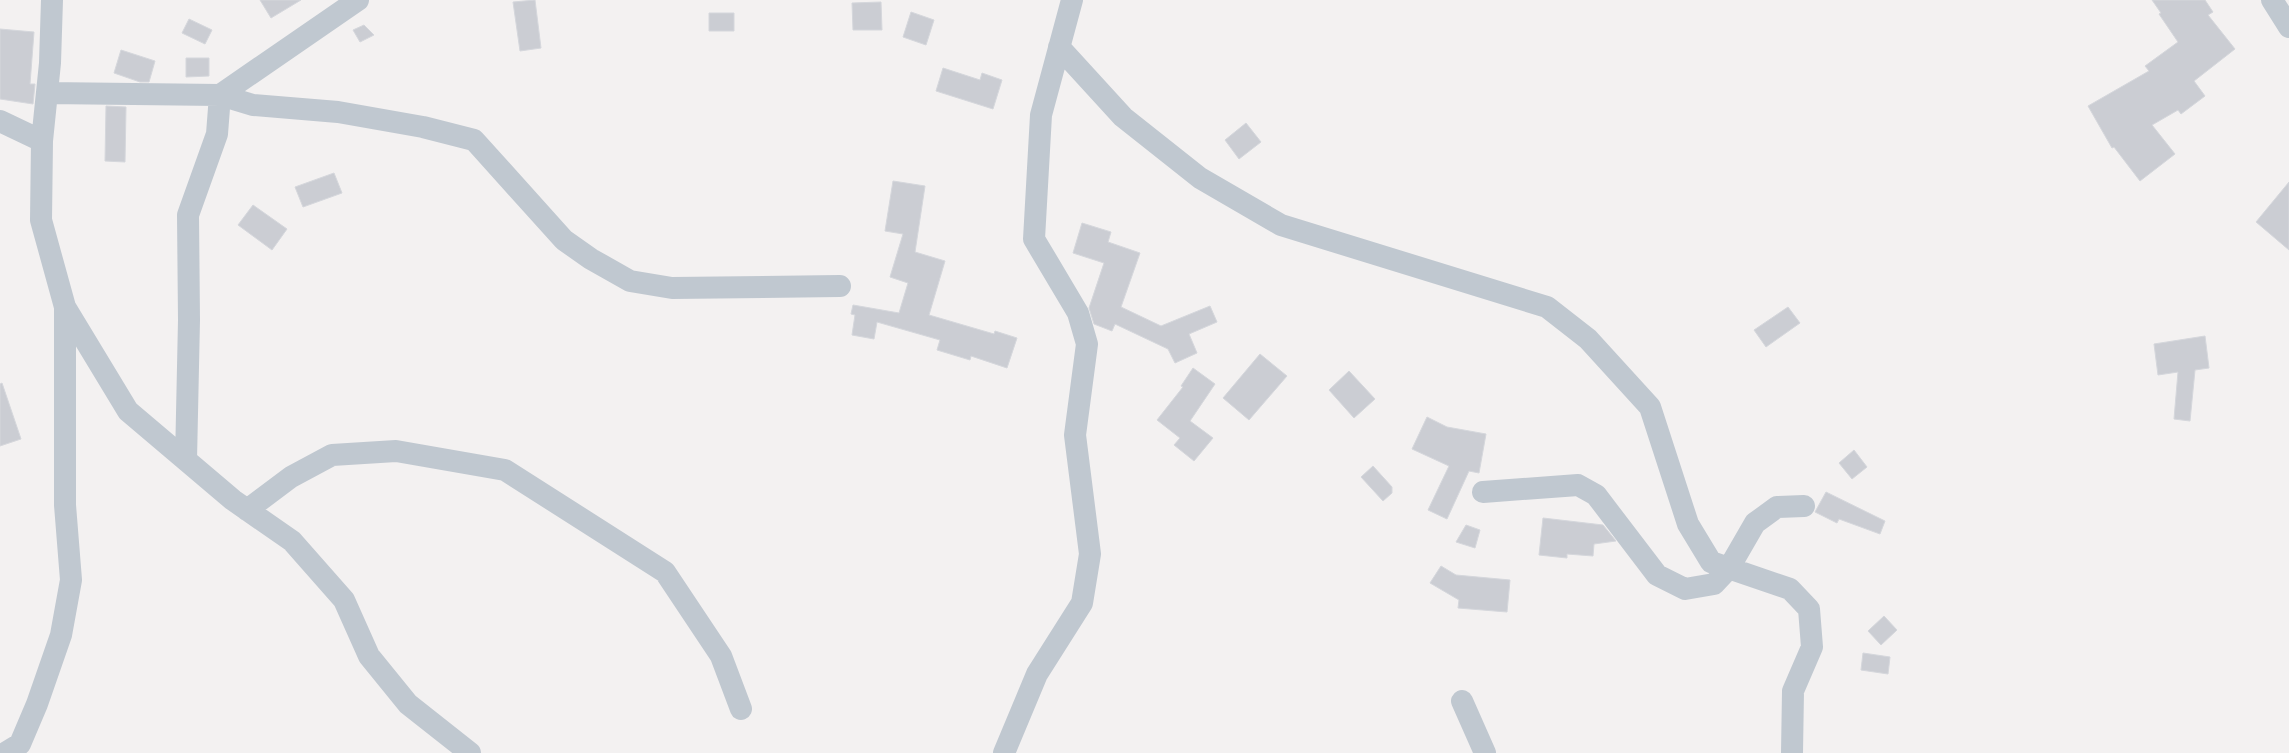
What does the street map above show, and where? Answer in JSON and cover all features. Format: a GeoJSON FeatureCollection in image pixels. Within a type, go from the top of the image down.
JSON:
{"type":"FeatureCollection","features":[{"type":"Feature","properties":{"kind":"street"},"geometry":{"type":"LineString","coordinates":[[18,750],[61,635],[72,580],[65,505],[65,307],[41,220],[42,141],[47,93],[52,0]]}},
{"type":"Feature","properties":{"kind":"street"},"geometry":{"type":"LineString","coordinates":[[220,96],[358,0]]}},
{"type":"Feature","properties":{"kind":"street"},"geometry":{"type":"LineString","coordinates":[[1004,753],[1037,674],[1082,603],[1090,554],[1075,435],[1087,344],[1078,313],[1034,239],[1041,115],[1072,0]]}},
{"type":"Feature","properties":{"kind":"street"},"geometry":{"type":"LineString","coordinates":[[2272,0],[2289,27]]}},
{"type":"Feature","properties":{"kind":"street"},"geometry":{"type":"LineString","coordinates":[[1060,47],[1123,118],[1200,178],[1281,225],[1547,308],[1588,339],[1650,407],[1688,524],[1711,562],[1790,589],[1809,610],[1812,647],[1793,691],[1792,753]]}},
{"type":"Feature","properties":{"kind":"street"},"geometry":{"type":"LineString","coordinates":[[47,93],[220,96],[253,105],[338,112],[422,127],[474,140],[564,240],[591,259],[630,281],[672,288],[840,286]]}},
{"type":"Feature","properties":{"kind":"street"},"geometry":{"type":"LineString","coordinates":[[186,460],[189,320],[188,215],[217,134],[220,96]]}},
{"type":"Feature","properties":{"kind":"street"},"geometry":{"type":"LineString","coordinates":[[0,121],[42,141]]}},
{"type":"Feature","properties":{"kind":"street"},"geometry":{"type":"LineString","coordinates":[[65,307],[128,410],[186,460],[248,510],[292,541],[344,600],[369,656],[408,704],[470,753]]}},
{"type":"Feature","properties":{"kind":"street"},"geometry":{"type":"LineString","coordinates":[[248,510],[292,477],[332,455],[396,451],[505,470],[665,572],[721,656],[741,708]]}},
{"type":"Feature","properties":{"kind":"street"},"geometry":{"type":"LineString","coordinates":[[1483,492],[1578,485],[1596,495],[1657,575],[1685,589],[1714,584],[1729,568],[1755,523],[1777,507],[1804,506]]}},
{"type":"Feature","properties":{"kind":"street"},"geometry":{"type":"LineString","coordinates":[[1462,701],[1486,753]]}},
{"type":"Feature","properties":{"kind":"building"},"geometry":{"type":"Polygon","coordinates":[[[260,0],[301,0],[271,18],[260,0]]]}},
{"type":"Feature","properties":{"kind":"building"},"geometry":{"type":"Polygon","coordinates":[[[535,0],[541,48],[520,51],[513,2],[535,0]]]}},
{"type":"Feature","properties":{"kind":"building"},"geometry":{"type":"Polygon","coordinates":[[[2152,0],[2205,0],[2213,12],[2208,15],[2235,49],[2194,81],[2205,96],[2181,114],[2178,110],[2152,125],[2175,154],[2140,181],[2114,147],[2112,148],[2088,106],[2149,71],[2145,66],[2178,42],[2159,14],[2161,13],[2152,0]]]}},
{"type":"Feature","properties":{"kind":"building"},"geometry":{"type":"Polygon","coordinates":[[[881,2],[882,30],[853,30],[852,3],[881,2]]]}},
{"type":"Feature","properties":{"kind":"building"},"geometry":{"type":"Polygon","coordinates":[[[911,12],[934,20],[926,45],[903,37],[911,12]]]}},
{"type":"Feature","properties":{"kind":"building"},"geometry":{"type":"Polygon","coordinates":[[[709,13],[734,13],[734,31],[709,31],[709,13]]]}},
{"type":"Feature","properties":{"kind":"building"},"geometry":{"type":"Polygon","coordinates":[[[189,19],[212,30],[205,44],[182,33],[189,19]]]}},
{"type":"Feature","properties":{"kind":"building"},"geometry":{"type":"Polygon","coordinates":[[[364,25],[374,35],[360,42],[353,30],[364,25]]]}},
{"type":"Feature","properties":{"kind":"building"},"geometry":{"type":"Polygon","coordinates":[[[0,29],[34,32],[30,84],[35,84],[33,104],[0,99],[0,29]]]}},
{"type":"Feature","properties":{"kind":"building"},"geometry":{"type":"Polygon","coordinates":[[[121,50],[155,61],[149,82],[140,82],[114,73],[121,50]]]}},
{"type":"Feature","properties":{"kind":"building"},"geometry":{"type":"Polygon","coordinates":[[[186,58],[209,58],[209,76],[186,77],[186,58]]]}},
{"type":"Feature","properties":{"kind":"building"},"geometry":{"type":"Polygon","coordinates":[[[943,68],[980,80],[982,73],[1002,80],[993,109],[936,91],[943,68]]]}},
{"type":"Feature","properties":{"kind":"building"},"geometry":{"type":"Polygon","coordinates":[[[106,106],[126,107],[125,162],[105,161],[106,106]]]}},
{"type":"Feature","properties":{"kind":"building"},"geometry":{"type":"Polygon","coordinates":[[[1246,123],[1261,142],[1239,159],[1225,140],[1246,123]]]}},
{"type":"Feature","properties":{"kind":"building"},"geometry":{"type":"Polygon","coordinates":[[[334,173],[342,193],[303,207],[295,187],[334,173]]]}},
{"type":"Feature","properties":{"kind":"building"},"geometry":{"type":"Polygon","coordinates":[[[893,181],[925,186],[915,252],[945,261],[929,315],[994,334],[995,331],[1017,338],[1007,368],[971,356],[970,360],[937,350],[940,340],[877,322],[874,339],[852,335],[855,315],[851,314],[853,305],[899,313],[908,283],[890,277],[903,234],[885,231],[893,181]]]}},
{"type":"Feature","properties":{"kind":"building"},"geometry":{"type":"Polygon","coordinates":[[[2289,182],[2289,250],[2256,222],[2289,182]]]}},
{"type":"Feature","properties":{"kind":"building"},"geometry":{"type":"Polygon","coordinates":[[[253,205],[287,229],[272,250],[238,225],[253,205]]]}},
{"type":"Feature","properties":{"kind":"building"},"geometry":{"type":"Polygon","coordinates":[[[1082,223],[1111,232],[1108,242],[1140,253],[1121,307],[1161,326],[1210,306],[1217,322],[1189,334],[1197,353],[1175,363],[1168,349],[1115,324],[1112,331],[1094,324],[1089,308],[1104,263],[1073,253],[1082,223]]]}},
{"type":"Feature","properties":{"kind":"building"},"geometry":{"type":"Polygon","coordinates":[[[1788,307],[1800,323],[1766,347],[1754,330],[1788,307]]]}},
{"type":"Feature","properties":{"kind":"building"},"geometry":{"type":"Polygon","coordinates":[[[2205,336],[2209,368],[2195,370],[2190,421],[2174,419],[2178,372],[2158,375],[2154,344],[2205,336]]]}},
{"type":"Feature","properties":{"kind":"building"},"geometry":{"type":"Polygon","coordinates":[[[1260,354],[1287,376],[1249,420],[1223,398],[1260,354]]]}},
{"type":"Feature","properties":{"kind":"building"},"geometry":{"type":"Polygon","coordinates":[[[1193,368],[1215,384],[1190,421],[1213,438],[1194,461],[1174,445],[1180,438],[1157,420],[1183,387],[1181,386],[1193,368]]]}},
{"type":"Feature","properties":{"kind":"building"},"geometry":{"type":"Polygon","coordinates":[[[1349,371],[1375,399],[1354,418],[1329,390],[1349,371]]]}},
{"type":"Feature","properties":{"kind":"building"},"geometry":{"type":"Polygon","coordinates":[[[2,383],[21,439],[0,446],[0,384],[2,383]]]}},
{"type":"Feature","properties":{"kind":"building"},"geometry":{"type":"Polygon","coordinates":[[[1427,417],[1447,427],[1486,434],[1479,473],[1469,471],[1447,519],[1428,510],[1449,466],[1412,449],[1427,417]]]}},
{"type":"Feature","properties":{"kind":"building"},"geometry":{"type":"Polygon","coordinates":[[[1854,450],[1867,467],[1852,479],[1839,463],[1854,450]]]}},
{"type":"Feature","properties":{"kind":"building"},"geometry":{"type":"Polygon","coordinates":[[[1373,466],[1392,487],[1392,493],[1383,501],[1361,477],[1373,466]]]}},
{"type":"Feature","properties":{"kind":"building"},"geometry":{"type":"Polygon","coordinates":[[[1826,492],[1885,521],[1880,534],[1839,519],[1837,523],[1815,512],[1826,492]]]}},
{"type":"Feature","properties":{"kind":"building"},"geometry":{"type":"Polygon","coordinates":[[[1543,518],[1603,525],[1616,541],[1594,544],[1593,556],[1567,554],[1567,558],[1539,555],[1543,518]]]}},
{"type":"Feature","properties":{"kind":"building"},"geometry":{"type":"Polygon","coordinates":[[[1466,525],[1480,530],[1475,548],[1456,542],[1466,525]]]}},
{"type":"Feature","properties":{"kind":"building"},"geometry":{"type":"Polygon","coordinates":[[[1441,566],[1456,575],[1510,580],[1507,612],[1458,608],[1459,600],[1430,583],[1441,566]]]}},
{"type":"Feature","properties":{"kind":"building"},"geometry":{"type":"Polygon","coordinates":[[[1884,616],[1897,630],[1881,645],[1868,631],[1884,616]]]}},
{"type":"Feature","properties":{"kind":"building"},"geometry":{"type":"Polygon","coordinates":[[[1863,653],[1890,657],[1888,674],[1861,670],[1863,653]]]}}]}
